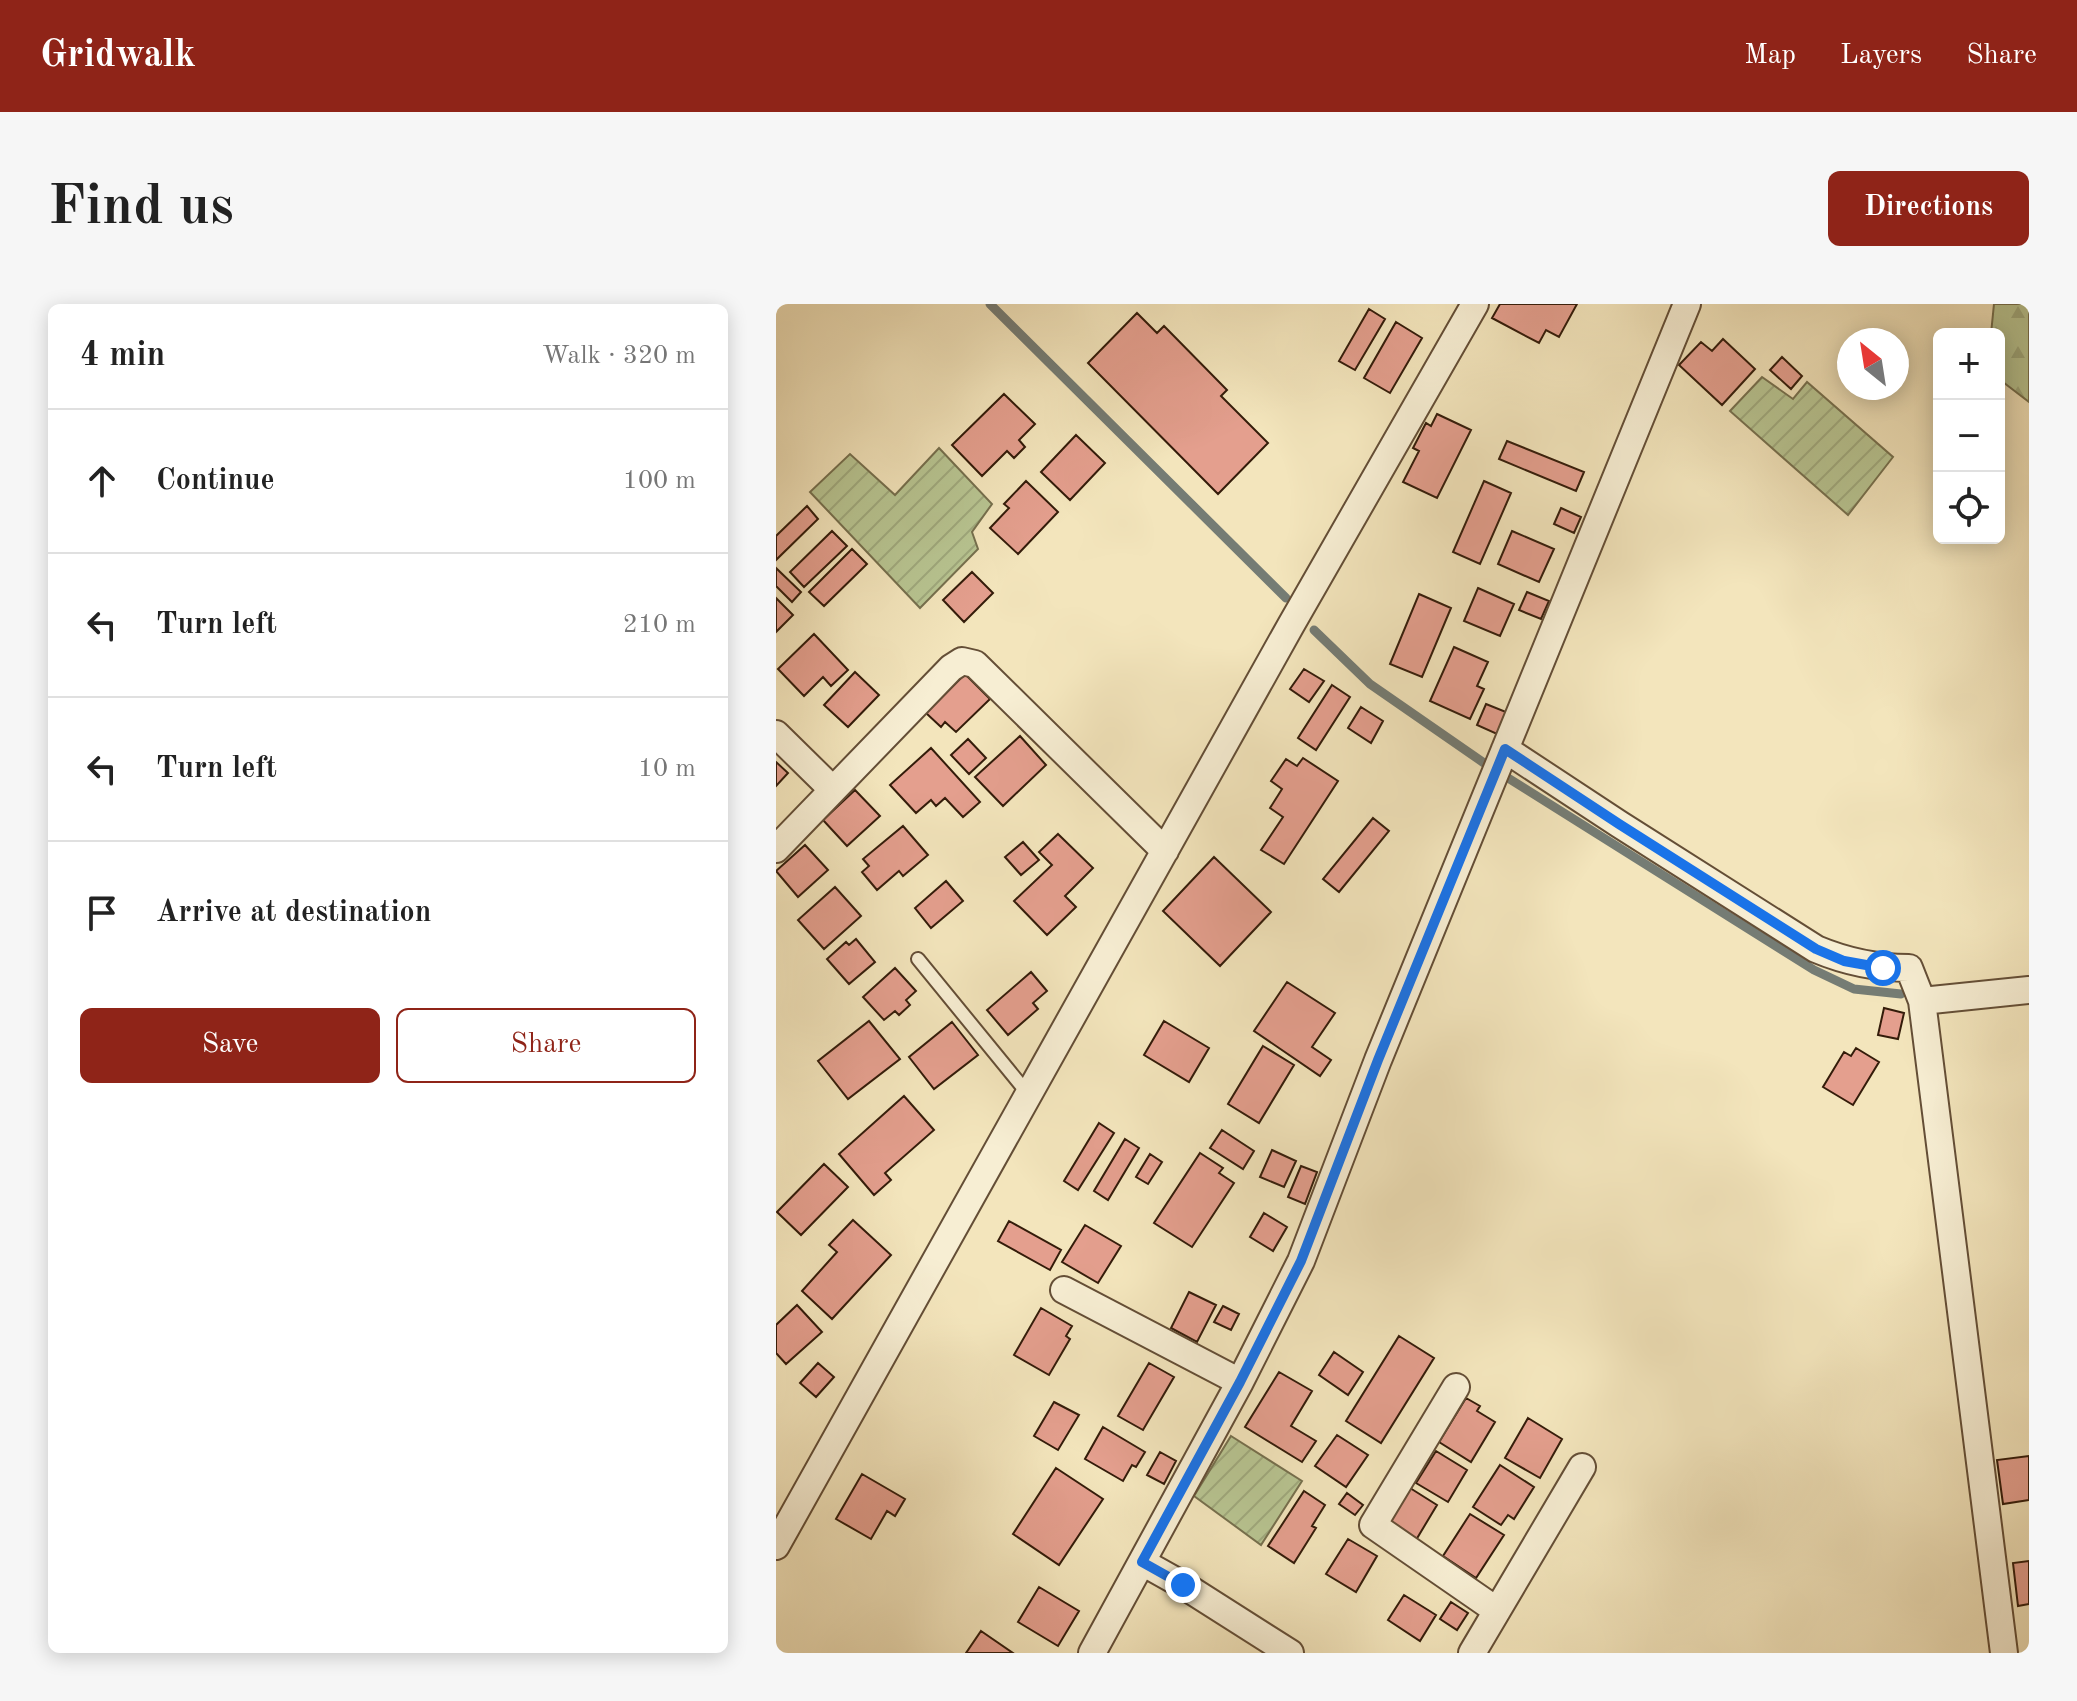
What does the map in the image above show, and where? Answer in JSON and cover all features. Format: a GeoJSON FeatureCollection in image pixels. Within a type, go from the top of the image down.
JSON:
{"type":"FeatureCollection","features":[{"type":"Feature","properties":{"kind":"street"},"geometry":{"type":"LineString","coordinates":[[776,1546],[1291,625],[1475,304]]}},
{"type":"Feature","properties":{"kind":"street"},"geometry":{"type":"LineString","coordinates":[[1092,1653],[1240,1382],[1301,1261],[1378,1060],[1687,304]]}},
{"type":"Feature","properties":{"kind":"street"},"geometry":{"type":"LineString","coordinates":[[776,849],[951,668],[962,661],[975,664],[1165,851]]}},
{"type":"Feature","properties":{"kind":"street"},"geometry":{"type":"LineString","coordinates":[[776,734],[833,790]]}},
{"type":"Feature","properties":{"kind":"street"},"geometry":{"type":"LineString","coordinates":[[1505,749],[1816,949],[1844,961],[1883,968],[1909,968],[1922,1001],[2004,1653]]}},
{"type":"Feature","properties":{"kind":"street"},"geometry":{"type":"LineString","coordinates":[[1922,1001],[2029,990]]}},
{"type":"Feature","properties":{"kind":"street"},"geometry":{"type":"LineString","coordinates":[[1064,1290],[1240,1382]]}},
{"type":"Feature","properties":{"kind":"street"},"geometry":{"type":"LineString","coordinates":[[1456,1387],[1373,1525],[1496,1610]]}},
{"type":"Feature","properties":{"kind":"street"},"geometry":{"type":"LineString","coordinates":[[1472,1653],[1582,1467]]}},
{"type":"Feature","properties":{"kind":"street"},"geometry":{"type":"LineString","coordinates":[[1142,1562],[1290,1653]]}},
{"type":"Feature","properties":{"kind":"lane"},"geometry":{"type":"LineString","coordinates":[[918,959],[1029,1095]]}},
{"type":"Feature","properties":{"kind":"green space"},"geometry":{"type":"Polygon","coordinates":[[[1994,304],[2029,304],[2029,402],[2005,384],[2005,328],[1992,328],[1994,304]]]}},
{"type":"Feature","properties":{"kind":"green space"},"geometry":{"type":"Polygon","coordinates":[[[1762,377],[1793,399],[1807,382],[1893,457],[1848,515],[1730,411],[1762,377]]]}},
{"type":"Feature","properties":{"kind":"green space"},"geometry":{"type":"Polygon","coordinates":[[[939,448],[992,504],[972,532],[978,549],[920,608],[810,492],[850,454],[895,495],[939,448]]]}},
{"type":"Feature","properties":{"kind":"green space"},"geometry":{"type":"Polygon","coordinates":[[[1231,1436],[1302,1481],[1261,1545],[1194,1496],[1231,1436]]]}},
{"type":"Feature","properties":{"kind":"building"},"geometry":{"type":"Polygon","coordinates":[[[1500,304],[1577,304],[1559,337],[1546,330],[1539,343],[1492,318],[1500,304]]]}},
{"type":"Feature","properties":{"kind":"building"},"geometry":{"type":"Polygon","coordinates":[[[1369,309],[1385,319],[1355,370],[1339,361],[1369,309]]]}},
{"type":"Feature","properties":{"kind":"building"},"geometry":{"type":"Polygon","coordinates":[[[1137,313],[1157,333],[1164,326],[1227,390],[1221,396],[1268,443],[1218,494],[1088,363],[1137,313]]]}},
{"type":"Feature","properties":{"kind":"building"},"geometry":{"type":"Polygon","coordinates":[[[1396,322],[1422,338],[1390,393],[1364,378],[1396,322]]]}},
{"type":"Feature","properties":{"kind":"building"},"geometry":{"type":"Polygon","coordinates":[[[1723,339],[1755,369],[1722,405],[1679,365],[1701,342],[1712,351],[1723,339]]]}},
{"type":"Feature","properties":{"kind":"building"},"geometry":{"type":"Polygon","coordinates":[[[1782,357],[1802,376],[1791,389],[1770,370],[1782,357]]]}},
{"type":"Feature","properties":{"kind":"building"},"geometry":{"type":"Polygon","coordinates":[[[1004,394],[1035,424],[1019,440],[1025,447],[1014,458],[1007,451],[982,476],[952,445],[1004,394]]]}},
{"type":"Feature","properties":{"kind":"building"},"geometry":{"type":"Polygon","coordinates":[[[1437,414],[1471,430],[1437,498],[1403,482],[1419,451],[1413,448],[1426,423],[1431,426],[1437,414]]]}},
{"type":"Feature","properties":{"kind":"building"},"geometry":{"type":"Polygon","coordinates":[[[1076,435],[1105,463],[1070,500],[1041,472],[1076,435]]]}},
{"type":"Feature","properties":{"kind":"building"},"geometry":{"type":"Polygon","coordinates":[[[1507,441],[1584,472],[1576,491],[1499,459],[1507,441]]]}},
{"type":"Feature","properties":{"kind":"building"},"geometry":{"type":"Polygon","coordinates":[[[1026,481],[1058,512],[1018,554],[990,528],[1009,508],[1004,504],[1026,481]]]}},
{"type":"Feature","properties":{"kind":"building"},"geometry":{"type":"Polygon","coordinates":[[[1484,481],[1511,493],[1480,564],[1453,552],[1484,481]]]}},
{"type":"Feature","properties":{"kind":"building"},"geometry":{"type":"Polygon","coordinates":[[[807,506],[818,519],[776,560],[776,536],[807,506]]]}},
{"type":"Feature","properties":{"kind":"building"},"geometry":{"type":"Polygon","coordinates":[[[1561,508],[1581,517],[1574,533],[1554,524],[1561,508]]]}},
{"type":"Feature","properties":{"kind":"building"},"geometry":{"type":"Polygon","coordinates":[[[832,531],[847,546],[804,587],[790,572],[832,531]]]}},
{"type":"Feature","properties":{"kind":"building"},"geometry":{"type":"Polygon","coordinates":[[[1512,531],[1554,549],[1539,582],[1498,564],[1512,531]]]}},
{"type":"Feature","properties":{"kind":"building"},"geometry":{"type":"Polygon","coordinates":[[[852,549],[867,564],[824,606],[809,592],[852,549]]]}},
{"type":"Feature","properties":{"kind":"building"},"geometry":{"type":"Polygon","coordinates":[[[776,568],[801,592],[792,602],[776,586],[776,568]]]}},
{"type":"Feature","properties":{"kind":"building"},"geometry":{"type":"Polygon","coordinates":[[[972,572],[993,593],[964,622],[943,600],[972,572]]]}},
{"type":"Feature","properties":{"kind":"building"},"geometry":{"type":"Polygon","coordinates":[[[1478,588],[1514,604],[1500,636],[1464,621],[1478,588]]]}},
{"type":"Feature","properties":{"kind":"building"},"geometry":{"type":"Polygon","coordinates":[[[1527,592],[1549,601],[1541,619],[1519,610],[1527,592]]]}},
{"type":"Feature","properties":{"kind":"building"},"geometry":{"type":"Polygon","coordinates":[[[1419,594],[1451,608],[1422,677],[1390,664],[1419,594]]]}},
{"type":"Feature","properties":{"kind":"building"},"geometry":{"type":"Polygon","coordinates":[[[776,598],[793,615],[776,632],[776,598]]]}},
{"type":"Feature","properties":{"kind":"building"},"geometry":{"type":"Polygon","coordinates":[[[814,634],[848,670],[831,686],[823,677],[804,696],[778,669],[814,634]]]}},
{"type":"Feature","properties":{"kind":"building"},"geometry":{"type":"Polygon","coordinates":[[[1454,647],[1488,662],[1477,686],[1484,689],[1470,719],[1430,701],[1454,647]]]}},
{"type":"Feature","properties":{"kind":"building"},"geometry":{"type":"Polygon","coordinates":[[[1304,669],[1324,681],[1309,702],[1290,689],[1304,669]]]}},
{"type":"Feature","properties":{"kind":"building"},"geometry":{"type":"Polygon","coordinates":[[[855,672],[879,695],[848,727],[824,705],[855,672]]]}},
{"type":"Feature","properties":{"kind":"building"},"geometry":{"type":"Polygon","coordinates":[[[965,674],[990,699],[956,732],[945,722],[941,727],[926,713],[965,674]]]}},
{"type":"Feature","properties":{"kind":"building"},"geometry":{"type":"Polygon","coordinates":[[[1332,685],[1350,697],[1316,750],[1298,738],[1332,685]]]}},
{"type":"Feature","properties":{"kind":"building"},"geometry":{"type":"Polygon","coordinates":[[[1486,704],[1506,712],[1497,734],[1477,725],[1486,704]]]}},
{"type":"Feature","properties":{"kind":"building"},"geometry":{"type":"Polygon","coordinates":[[[1361,707],[1383,721],[1371,743],[1348,728],[1361,707]]]}},
{"type":"Feature","properties":{"kind":"building"},"geometry":{"type":"Polygon","coordinates":[[[1020,736],[1046,765],[1003,806],[975,777],[1020,736]]]}},
{"type":"Feature","properties":{"kind":"building"},"geometry":{"type":"Polygon","coordinates":[[[968,739],[986,758],[969,774],[951,755],[968,739]]]}},
{"type":"Feature","properties":{"kind":"building"},"geometry":{"type":"Polygon","coordinates":[[[931,748],[980,802],[963,817],[945,798],[936,806],[931,800],[916,813],[890,785],[931,748]]]}},
{"type":"Feature","properties":{"kind":"building"},"geometry":{"type":"Polygon","coordinates":[[[1303,758],[1338,781],[1284,864],[1261,850],[1283,817],[1270,808],[1282,789],[1271,781],[1286,759],[1297,766],[1303,758]]]}},
{"type":"Feature","properties":{"kind":"building"},"geometry":{"type":"Polygon","coordinates":[[[776,762],[788,773],[776,786],[776,762]]]}},
{"type":"Feature","properties":{"kind":"building"},"geometry":{"type":"Polygon","coordinates":[[[855,790],[880,816],[847,846],[823,820],[855,790]]]}},
{"type":"Feature","properties":{"kind":"building"},"geometry":{"type":"Polygon","coordinates":[[[1373,818],[1389,831],[1339,892],[1323,879],[1373,818]]]}},
{"type":"Feature","properties":{"kind":"building"},"geometry":{"type":"Polygon","coordinates":[[[903,826],[928,855],[903,876],[899,871],[877,890],[862,872],[869,866],[863,859],[903,826]]]}},
{"type":"Feature","properties":{"kind":"building"},"geometry":{"type":"Polygon","coordinates":[[[1058,834],[1093,868],[1065,896],[1076,907],[1047,935],[1014,901],[1052,865],[1039,852],[1058,834]]]}},
{"type":"Feature","properties":{"kind":"building"},"geometry":{"type":"Polygon","coordinates":[[[1023,842],[1039,860],[1021,875],[1005,857],[1023,842]]]}},
{"type":"Feature","properties":{"kind":"building"},"geometry":{"type":"Polygon","coordinates":[[[805,845],[828,870],[798,897],[776,871],[805,845]]]}},
{"type":"Feature","properties":{"kind":"building"},"geometry":{"type":"Polygon","coordinates":[[[1214,857],[1271,912],[1220,966],[1163,911],[1214,857]]]}},
{"type":"Feature","properties":{"kind":"building"},"geometry":{"type":"Polygon","coordinates":[[[946,881],[963,901],[931,928],[915,908],[946,881]]]}},
{"type":"Feature","properties":{"kind":"building"},"geometry":{"type":"Polygon","coordinates":[[[835,887],[861,916],[824,949],[798,920],[835,887]]]}},
{"type":"Feature","properties":{"kind":"building"},"geometry":{"type":"Polygon","coordinates":[[[856,939],[875,962],[849,984],[827,959],[846,942],[849,945],[856,939]]]}},
{"type":"Feature","properties":{"kind":"building"},"geometry":{"type":"Polygon","coordinates":[[[895,968],[916,991],[906,1000],[910,1005],[899,1015],[895,1011],[884,1020],[863,997],[895,968]]]}},
{"type":"Feature","properties":{"kind":"building"},"geometry":{"type":"Polygon","coordinates":[[[1031,972],[1047,991],[1033,1003],[1038,1009],[1008,1035],[987,1010],[1031,972]]]}},
{"type":"Feature","properties":{"kind":"building"},"geometry":{"type":"Polygon","coordinates":[[[1287,982],[1335,1013],[1312,1047],[1331,1060],[1320,1076],[1254,1031],[1287,982]]]}},
{"type":"Feature","properties":{"kind":"building"},"geometry":{"type":"Polygon","coordinates":[[[1884,1008],[1904,1013],[1898,1039],[1878,1035],[1884,1008]]]}},
{"type":"Feature","properties":{"kind":"building"},"geometry":{"type":"Polygon","coordinates":[[[869,1021],[900,1059],[848,1099],[818,1061],[869,1021]]]}},
{"type":"Feature","properties":{"kind":"building"},"geometry":{"type":"Polygon","coordinates":[[[1164,1021],[1209,1048],[1189,1082],[1144,1055],[1164,1021]]]}},
{"type":"Feature","properties":{"kind":"building"},"geometry":{"type":"Polygon","coordinates":[[[952,1022],[978,1055],[934,1089],[909,1057],[952,1022]]]}},
{"type":"Feature","properties":{"kind":"building"},"geometry":{"type":"Polygon","coordinates":[[[1263,1046],[1294,1065],[1259,1123],[1228,1104],[1263,1046]]]}},
{"type":"Feature","properties":{"kind":"building"},"geometry":{"type":"Polygon","coordinates":[[[1856,1048],[1879,1062],[1853,1105],[1823,1087],[1844,1052],[1851,1056],[1856,1048]]]}},
{"type":"Feature","properties":{"kind":"building"},"geometry":{"type":"Polygon","coordinates":[[[904,1096],[934,1130],[885,1173],[891,1180],[874,1195],[839,1154],[904,1096]]]}},
{"type":"Feature","properties":{"kind":"building"},"geometry":{"type":"Polygon","coordinates":[[[1099,1123],[1114,1133],[1078,1190],[1064,1181],[1099,1123]]]}},
{"type":"Feature","properties":{"kind":"building"},"geometry":{"type":"Polygon","coordinates":[[[1222,1130],[1254,1151],[1243,1169],[1210,1148],[1222,1130]]]}},
{"type":"Feature","properties":{"kind":"building"},"geometry":{"type":"Polygon","coordinates":[[[1125,1139],[1139,1148],[1108,1200],[1094,1191],[1125,1139]]]}},
{"type":"Feature","properties":{"kind":"building"},"geometry":{"type":"Polygon","coordinates":[[[1272,1150],[1296,1161],[1284,1187],[1260,1177],[1272,1150]]]}},
{"type":"Feature","properties":{"kind":"building"},"geometry":{"type":"Polygon","coordinates":[[[1200,1153],[1223,1168],[1219,1173],[1234,1183],[1192,1247],[1154,1223],[1200,1153]]]}},
{"type":"Feature","properties":{"kind":"building"},"geometry":{"type":"Polygon","coordinates":[[[1150,1154],[1162,1162],[1148,1184],[1136,1177],[1150,1154]]]}},
{"type":"Feature","properties":{"kind":"building"},"geometry":{"type":"Polygon","coordinates":[[[824,1164],[848,1187],[801,1235],[777,1212],[824,1164]]]}},
{"type":"Feature","properties":{"kind":"building"},"geometry":{"type":"Polygon","coordinates":[[[1301,1166],[1317,1172],[1305,1204],[1288,1197],[1301,1166]]]}},
{"type":"Feature","properties":{"kind":"building"},"geometry":{"type":"Polygon","coordinates":[[[1264,1213],[1287,1227],[1273,1251],[1250,1237],[1264,1213]]]}},
{"type":"Feature","properties":{"kind":"building"},"geometry":{"type":"Polygon","coordinates":[[[853,1220],[891,1255],[832,1319],[802,1291],[837,1252],[829,1245],[853,1220]]]}},
{"type":"Feature","properties":{"kind":"building"},"geometry":{"type":"Polygon","coordinates":[[[1009,1221],[1061,1250],[1050,1270],[998,1241],[1009,1221]]]}},
{"type":"Feature","properties":{"kind":"building"},"geometry":{"type":"Polygon","coordinates":[[[1085,1225],[1121,1246],[1098,1283],[1062,1262],[1085,1225]]]}},
{"type":"Feature","properties":{"kind":"building"},"geometry":{"type":"Polygon","coordinates":[[[1189,1292],[1216,1305],[1197,1342],[1171,1328],[1189,1292]]]}},
{"type":"Feature","properties":{"kind":"building"},"geometry":{"type":"Polygon","coordinates":[[[797,1305],[822,1332],[786,1364],[776,1353],[776,1325],[797,1305]]]}},
{"type":"Feature","properties":{"kind":"building"},"geometry":{"type":"Polygon","coordinates":[[[1223,1306],[1239,1314],[1231,1330],[1214,1322],[1223,1306]]]}},
{"type":"Feature","properties":{"kind":"building"},"geometry":{"type":"Polygon","coordinates":[[[1041,1308],[1072,1326],[1066,1336],[1070,1339],[1049,1375],[1014,1355],[1041,1308]]]}},
{"type":"Feature","properties":{"kind":"building"},"geometry":{"type":"Polygon","coordinates":[[[1399,1336],[1434,1358],[1381,1443],[1346,1421],[1399,1336]]]}},
{"type":"Feature","properties":{"kind":"building"},"geometry":{"type":"Polygon","coordinates":[[[1334,1352],[1363,1372],[1348,1395],[1319,1375],[1334,1352]]]}},
{"type":"Feature","properties":{"kind":"building"},"geometry":{"type":"Polygon","coordinates":[[[818,1363],[834,1377],[816,1397],[800,1383],[818,1363]]]}},
{"type":"Feature","properties":{"kind":"building"},"geometry":{"type":"Polygon","coordinates":[[[1149,1363],[1174,1377],[1143,1430],[1118,1416],[1149,1363]]]}},
{"type":"Feature","properties":{"kind":"building"},"geometry":{"type":"Polygon","coordinates":[[[1279,1372],[1312,1391],[1291,1426],[1316,1441],[1302,1462],[1245,1427],[1279,1372]]]}},
{"type":"Feature","properties":{"kind":"building"},"geometry":{"type":"Polygon","coordinates":[[[1466,1398],[1480,1406],[1477,1411],[1495,1422],[1471,1462],[1439,1442],[1466,1398]]]}},
{"type":"Feature","properties":{"kind":"building"},"geometry":{"type":"Polygon","coordinates":[[[1054,1402],[1079,1415],[1058,1450],[1034,1436],[1054,1402]]]}},
{"type":"Feature","properties":{"kind":"building"},"geometry":{"type":"Polygon","coordinates":[[[1528,1418],[1562,1439],[1540,1478],[1505,1458],[1528,1418]]]}},
{"type":"Feature","properties":{"kind":"building"},"geometry":{"type":"Polygon","coordinates":[[[1103,1427],[1145,1452],[1136,1467],[1132,1465],[1123,1481],[1085,1459],[1103,1427]]]}},
{"type":"Feature","properties":{"kind":"building"},"geometry":{"type":"Polygon","coordinates":[[[1337,1435],[1368,1455],[1346,1487],[1315,1466],[1337,1435]]]}},
{"type":"Feature","properties":{"kind":"building"},"geometry":{"type":"Polygon","coordinates":[[[1436,1451],[1467,1470],[1448,1502],[1416,1483],[1436,1451]]]}},
{"type":"Feature","properties":{"kind":"building"},"geometry":{"type":"Polygon","coordinates":[[[1160,1452],[1176,1461],[1164,1484],[1147,1475],[1160,1452]]]}},
{"type":"Feature","properties":{"kind":"building"},"geometry":{"type":"Polygon","coordinates":[[[2029,1456],[2029,1500],[2003,1504],[1997,1460],[2029,1456]]]}},
{"type":"Feature","properties":{"kind":"building"},"geometry":{"type":"Polygon","coordinates":[[[1500,1465],[1534,1487],[1514,1519],[1508,1515],[1501,1525],[1473,1507],[1500,1465]]]}},
{"type":"Feature","properties":{"kind":"building"},"geometry":{"type":"Polygon","coordinates":[[[1056,1468],[1103,1499],[1059,1565],[1013,1534],[1056,1468]]]}},
{"type":"Feature","properties":{"kind":"building"},"geometry":{"type":"Polygon","coordinates":[[[862,1474],[905,1499],[895,1516],[887,1511],[871,1539],[836,1519],[862,1474]]]}},
{"type":"Feature","properties":{"kind":"building"},"geometry":{"type":"Polygon","coordinates":[[[1410,1488],[1437,1505],[1416,1540],[1388,1523],[1410,1488]]]}},
{"type":"Feature","properties":{"kind":"building"},"geometry":{"type":"Polygon","coordinates":[[[1304,1491],[1325,1505],[1312,1526],[1316,1528],[1294,1563],[1268,1546],[1304,1491]]]}},
{"type":"Feature","properties":{"kind":"building"},"geometry":{"type":"Polygon","coordinates":[[[1347,1493],[1363,1505],[1355,1515],[1339,1504],[1347,1493]]]}},
{"type":"Feature","properties":{"kind":"building"},"geometry":{"type":"Polygon","coordinates":[[[1470,1514],[1504,1535],[1476,1578],[1443,1556],[1470,1514]]]}},
{"type":"Feature","properties":{"kind":"building"},"geometry":{"type":"Polygon","coordinates":[[[1348,1539],[1377,1556],[1356,1592],[1326,1574],[1348,1539]]]}},
{"type":"Feature","properties":{"kind":"building"},"geometry":{"type":"Polygon","coordinates":[[[2029,1561],[2029,1604],[2018,1606],[2013,1563],[2029,1561]]]}},
{"type":"Feature","properties":{"kind":"building"},"geometry":{"type":"Polygon","coordinates":[[[1039,1587],[1079,1611],[1058,1646],[1018,1622],[1039,1587]]]}},
{"type":"Feature","properties":{"kind":"building"},"geometry":{"type":"Polygon","coordinates":[[[1404,1595],[1436,1615],[1420,1641],[1388,1620],[1404,1595]]]}},
{"type":"Feature","properties":{"kind":"building"},"geometry":{"type":"Polygon","coordinates":[[[1451,1602],[1468,1613],[1457,1630],[1440,1619],[1451,1602]]]}},
{"type":"Feature","properties":{"kind":"building"},"geometry":{"type":"Polygon","coordinates":[[[981,1631],[1013,1653],[966,1653],[981,1631]]]}},
{"type":"Feature","properties":{"kind":"waterway"},"geometry":{"type":"LineString","coordinates":[[990,304],[1286,598]]}},
{"type":"Feature","properties":{"kind":"waterway"},"geometry":{"type":"LineString","coordinates":[[1314,630],[1370,684],[1484,763]]}},
{"type":"Feature","properties":{"kind":"waterway"},"geometry":{"type":"LineString","coordinates":[[1508,778],[1814,970],[1854,989],[1901,994]]}},
{"type":"Feature","properties":{"kind":"route"},"geometry":{"type":"LineString","coordinates":[[1183,1585],[1142,1562],[1240,1382],[1301,1261],[1378,1060],[1505,749],[1816,949],[1844,961],[1883,968]]}}]}
